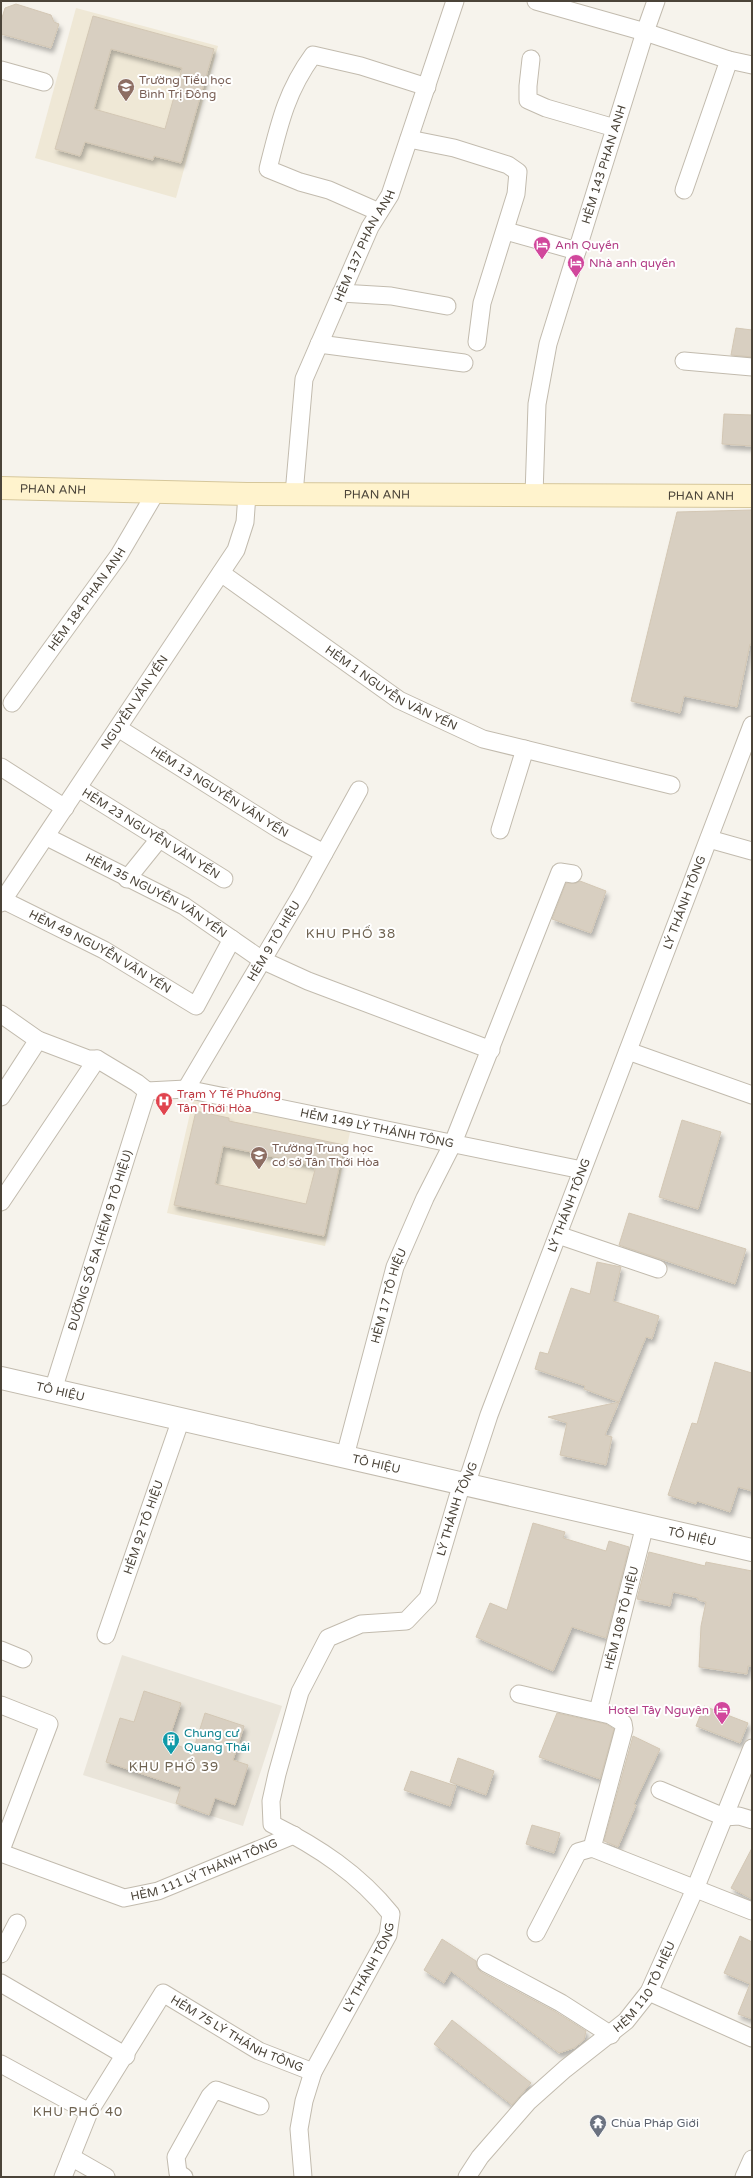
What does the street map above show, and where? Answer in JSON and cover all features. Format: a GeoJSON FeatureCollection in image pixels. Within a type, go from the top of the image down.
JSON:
{"type":"FeatureCollection","features":[{"type":"Feature","properties":{"kind":"main road","name":"PHAN ANH"},"geometry":{"type":"LineString","coordinates":[[1,488],[247,494],[752,496]]}},
{"type":"Feature","properties":{"kind":"street","name":"HẺM 137 PHAN ANH"},"geometry":{"type":"LineString","coordinates":[[294,494],[304,380],[370,227],[390,195],[455,1]]}},
{"type":"Feature","properties":{"kind":"street"},"geometry":{"type":"LineString","coordinates":[[536,1],[645,32],[729,60],[752,65]]}},
{"type":"Feature","properties":{"kind":"street","name":"HẺM 143 PHAN ANH"},"geometry":{"type":"LineString","coordinates":[[534,495],[537,404],[548,344],[656,1]]}},
{"type":"Feature","properties":{"kind":"street"},"geometry":{"type":"LineString","coordinates":[[379,212],[329,190],[300,182],[268,169],[284,106],[301,72],[313,55],[361,66],[427,87]]}},
{"type":"Feature","properties":{"kind":"street"},"geometry":{"type":"LineString","coordinates":[[532,59],[528,86],[528,100],[561,113],[615,128]]}},
{"type":"Feature","properties":{"kind":"street"},"geometry":{"type":"LineString","coordinates":[[684,190],[729,60]]}},
{"type":"Feature","properties":{"kind":"street"},"geometry":{"type":"LineString","coordinates":[[1,70],[44,82]]}},
{"type":"Feature","properties":{"kind":"street"},"geometry":{"type":"LineString","coordinates":[[409,139],[454,148],[508,165],[518,172],[516,194],[506,231],[482,303],[477,342]]}},
{"type":"Feature","properties":{"kind":"street"},"geometry":{"type":"LineString","coordinates":[[506,231],[577,251]]}},
{"type":"Feature","properties":{"kind":"street"},"geometry":{"type":"LineString","coordinates":[[341,293],[391,296],[446,306]]}},
{"type":"Feature","properties":{"kind":"street"},"geometry":{"type":"LineString","coordinates":[[319,344],[464,364]]}},
{"type":"Feature","properties":{"kind":"street"},"geometry":{"type":"LineString","coordinates":[[684,361],[752,367]]}},
{"type":"Feature","properties":{"kind":"street","name":"HẺM 184 PHAN ANH"},"geometry":{"type":"LineString","coordinates":[[12,703],[119,555],[156,492]]}},
{"type":"Feature","properties":{"kind":"street","name":"NGUYỄN VĂN YẾN"},"geometry":{"type":"LineString","coordinates":[[2,901],[47,837],[236,550],[241,536],[247,494]]}},
{"type":"Feature","properties":{"kind":"street","name":"HẺM 1 NGUYỄN VĂN YẾN"},"geometry":{"type":"LineString","coordinates":[[221,574],[399,700],[483,739],[671,785]]}},
{"type":"Feature","properties":{"kind":"street","name":"LÝ THÁNH TÔNG"},"geometry":{"type":"LineString","coordinates":[[303,2177],[299,2129],[304,2101],[313,2072],[388,1935],[391,1914],[375,1894],[346,1868],[272,1824],[271,1801],[300,1692],[328,1638],[361,1624],[406,1621],[428,1598],[459,1493],[470,1473],[488,1415],[709,839],[748,749],[752,725]]}},
{"type":"Feature","properties":{"kind":"street","name":"HẺM 13 NGUYỄN VĂN YẾN"},"geometry":{"type":"LineString","coordinates":[[118,728],[280,830],[324,853]]}},
{"type":"Feature","properties":{"kind":"street"},"geometry":{"type":"LineString","coordinates":[[500,830],[525,749]]}},
{"type":"Feature","properties":{"kind":"street"},"geometry":{"type":"LineString","coordinates":[[1,767],[65,808]]}},
{"type":"Feature","properties":{"kind":"street","name":"HẺM 23 NGUYỄN VĂN YẾN"},"geometry":{"type":"LineString","coordinates":[[78,788],[224,879]]}},
{"type":"Feature","properties":{"kind":"street","name":"HẺM 9 TÔ HIỆU"},"geometry":{"type":"LineString","coordinates":[[186,1089],[324,853],[359,790]]}},
{"type":"Feature","properties":{"kind":"street","name":"HẺM 35 NGUYỄN VĂN YẾN"},"geometry":{"type":"LineString","coordinates":[[47,837],[184,906],[262,960],[308,981],[491,1050]]}},
{"type":"Feature","properties":{"kind":"street"},"geometry":{"type":"LineString","coordinates":[[128,879],[160,838]]}},
{"type":"Feature","properties":{"kind":"street"},"geometry":{"type":"LineString","coordinates":[[709,839],[752,851]]}},
{"type":"Feature","properties":{"kind":"street","name":"HẺM 17 TÔ HIỆU"},"geometry":{"type":"LineString","coordinates":[[345,1456],[394,1267],[425,1198],[453,1143],[560,872],[573,874]]}},
{"type":"Feature","properties":{"kind":"street","name":"HẺM 49 NGUYỄN VĂN YẾN"},"geometry":{"type":"LineString","coordinates":[[2,901],[104,950],[196,1006],[232,938]]}},
{"type":"Feature","properties":{"kind":"street"},"geometry":{"type":"LineString","coordinates":[[1,1014],[38,1040],[88,1059],[97,1059],[138,1083],[147,1091]]}},
{"type":"Feature","properties":{"kind":"street"},"geometry":{"type":"LineString","coordinates":[[1,1097],[38,1040]]}},
{"type":"Feature","properties":{"kind":"street"},"geometry":{"type":"LineString","coordinates":[[628,1051],[752,1095]]}},
{"type":"Feature","properties":{"kind":"street"},"geometry":{"type":"LineString","coordinates":[[1,1202],[97,1059]]}},
{"type":"Feature","properties":{"kind":"street","name":"HẺM 149 LÝ THÁNH TÔNG"},"geometry":{"type":"LineString","coordinates":[[147,1091],[186,1089],[582,1170]]}},
{"type":"Feature","properties":{"kind":"street","name":"ĐƯỜNG SỐ 5A (HẺM 9 TÔ HIỆU)"},"geometry":{"type":"LineString","coordinates":[[53,1390],[147,1091]]}},
{"type":"Feature","properties":{"kind":"street"},"geometry":{"type":"LineString","coordinates":[[558,1235],[658,1269]]}},
{"type":"Feature","properties":{"kind":"street","name":"TÔ HIỆU"},"geometry":{"type":"LineString","coordinates":[[1,1378],[752,1550]]}},
{"type":"Feature","properties":{"kind":"street","name":"HẺM 92 TÔ HIỆU"},"geometry":{"type":"LineString","coordinates":[[106,1636],[181,1419]]}},
{"type":"Feature","properties":{"kind":"street","name":"HẺM 108 TÔ HIỆU"},"geometry":{"type":"LineString","coordinates":[[598,1711],[645,1525]]}},
{"type":"Feature","properties":{"kind":"street"},"geometry":{"type":"LineString","coordinates":[[1,1650],[23,1659]]}},
{"type":"Feature","properties":{"kind":"street"},"geometry":{"type":"LineString","coordinates":[[519,1694],[610,1714],[623,1723],[624,1729],[592,1848]]}},
{"type":"Feature","properties":{"kind":"street"},"geometry":{"type":"LineString","coordinates":[[1,1705],[49,1724],[1,1850]]}},
{"type":"Feature","properties":{"kind":"street","name":"HẺM 110 TÔ HIỆU"},"geometry":{"type":"LineString","coordinates":[[467,2177],[480,2157],[528,2102],[564,2069],[611,2035],[626,2021],[649,1992],[695,1888],[752,1748]]}},
{"type":"Feature","properties":{"kind":"street"},"geometry":{"type":"LineString","coordinates":[[660,1790],[724,1817],[739,1816],[752,1820]]}},
{"type":"Feature","properties":{"kind":"street","name":"HẺM 111 LÝ THÁNH TÔNG"},"geometry":{"type":"LineString","coordinates":[[1,1853],[124,1898],[158,1891],[294,1836]]}},
{"type":"Feature","properties":{"kind":"street"},"geometry":{"type":"LineString","coordinates":[[536,1933],[578,1852],[592,1848],[752,1911]]}},
{"type":"Feature","properties":{"kind":"street"},"geometry":{"type":"LineString","coordinates":[[1,1954],[17,1922]]}},
{"type":"Feature","properties":{"kind":"street"},"geometry":{"type":"LineString","coordinates":[[486,1963],[561,2003],[611,2035]]}},
{"type":"Feature","properties":{"kind":"street"},"geometry":{"type":"LineString","coordinates":[[1,1983],[126,2056],[90,2112],[63,2177]]}},
{"type":"Feature","properties":{"kind":"street"},"geometry":{"type":"LineString","coordinates":[[649,1992],[752,2038]]}},
{"type":"Feature","properties":{"kind":"street","name":"HẺM 75 LÝ THÁNH TÔNG"},"geometry":{"type":"LineString","coordinates":[[126,2056],[163,1993],[259,2051],[313,2072]]}},
{"type":"Feature","properties":{"kind":"street"},"geometry":{"type":"LineString","coordinates":[[1,2064],[90,2112]]}},
{"type":"Feature","properties":{"kind":"street"},"geometry":{"type":"LineString","coordinates":[[184,2177],[178,2173],[176,2157],[210,2096],[216,2090],[260,2106]]}},
{"type":"Feature","properties":{"kind":"street"},"geometry":{"type":"LineString","coordinates":[[71,2157],[106,2177]]}},
{"type":"Feature","properties":{"kind":"street"},"geometry":{"type":"LineString","coordinates":[[744,2177],[752,2159]]}},
{"type":"Feature","properties":{"kind":"shaded area","name":"Trường Tiểu học Bình Trị Đông"},"geometry":{"type":"Polygon","coordinates":[[[76,8],[218,46],[176,198],[35,158],[76,8]]]}},
{"type":"Feature","properties":{"kind":"shaded area","name":"Trường Trung học cơ sở Tân Thới Hòa"},"geometry":{"type":"Polygon","coordinates":[[[195,1092],[351,1128],[325,1246],[167,1213],[195,1092]]]}},
{"type":"Feature","properties":{"kind":"shaded area","name":"Chung cư Quang Thái"},"geometry":{"type":"Polygon","coordinates":[[[122,1655],[282,1706],[243,1826],[83,1775],[122,1655]]]}},
{"type":"Feature","properties":{"kind":"building"},"geometry":{"type":"Polygon","coordinates":[[[16,4],[51,15],[54,22],[59,24],[51,48],[1,34],[1,21],[5,8],[16,4]]]}},
{"type":"Feature","properties":{"kind":"building"},"geometry":{"type":"Polygon","coordinates":[[[93,16],[214,49],[181,163],[154,156],[153,160],[85,142],[80,156],[55,149],[93,16]],[[111,49],[94,109],[165,129],[182,68],[111,49]]]}},
{"type":"Feature","properties":{"kind":"building"},"geometry":{"type":"Polygon","coordinates":[[[736,328],[752,330],[752,357],[731,355],[736,328]]]}},
{"type":"Feature","properties":{"kind":"building"},"geometry":{"type":"Polygon","coordinates":[[[724,414],[752,415],[752,446],[722,444],[724,414]]]}},
{"type":"Feature","properties":{"kind":"building"},"geometry":{"type":"Polygon","coordinates":[[[752,510],[752,644],[750,644],[737,707],[684,696],[680,713],[631,701],[677,512],[752,510]]]}},
{"type":"Feature","properties":{"kind":"building"},"geometry":{"type":"Polygon","coordinates":[[[580,881],[606,891],[591,933],[552,919],[566,883],[576,883],[580,881]]]}},
{"type":"Feature","properties":{"kind":"building"},"geometry":{"type":"Polygon","coordinates":[[[196,1111],[229,1118],[229,1121],[344,1145],[324,1236],[174,1205],[196,1111]],[[223,1146],[215,1184],[306,1204],[316,1166],[223,1146]]]}},
{"type":"Feature","properties":{"kind":"building"},"geometry":{"type":"Polygon","coordinates":[[[682,1120],[721,1132],[698,1209],[659,1197],[682,1120]]]}},
{"type":"Feature","properties":{"kind":"building"},"geometry":{"type":"Polygon","coordinates":[[[629,1213],[746,1249],[735,1284],[619,1245],[629,1213]]]}},
{"type":"Feature","properties":{"kind":"building"},"geometry":{"type":"Polygon","coordinates":[[[597,1262],[621,1267],[613,1301],[659,1316],[652,1339],[646,1337],[619,1402],[584,1389],[585,1386],[535,1369],[540,1352],[548,1354],[571,1288],[590,1294],[597,1262]]]}},
{"type":"Feature","properties":{"kind":"building"},"geometry":{"type":"Polygon","coordinates":[[[715,1362],[752,1373],[752,1491],[738,1487],[730,1512],[697,1501],[696,1504],[668,1495],[692,1423],[697,1424],[715,1362]]]}},
{"type":"Feature","properties":{"kind":"building"},"geometry":{"type":"Polygon","coordinates":[[[619,1402],[605,1435],[612,1437],[606,1465],[560,1455],[567,1423],[548,1417],[619,1402]]]}},
{"type":"Feature","properties":{"kind":"building"},"geometry":{"type":"Polygon","coordinates":[[[533,1523],[565,1532],[563,1538],[606,1551],[609,1541],[629,1547],[606,1638],[572,1627],[553,1671],[476,1637],[490,1603],[507,1610],[533,1523]]]}},
{"type":"Feature","properties":{"kind":"building"},"geometry":{"type":"Polygon","coordinates":[[[649,1552],[705,1566],[706,1562],[752,1571],[752,1666],[748,1666],[747,1674],[699,1667],[701,1626],[706,1602],[698,1600],[698,1598],[673,1592],[670,1606],[637,1599],[649,1552]]]}},
{"type":"Feature","properties":{"kind":"building","name":"Chung cư Quang Thái"},"geometry":{"type":"Polygon","coordinates":[[[144,1691],[181,1703],[168,1742],[193,1751],[205,1713],[244,1726],[233,1760],[248,1765],[235,1805],[215,1798],[209,1815],[176,1803],[181,1787],[106,1762],[120,1718],[134,1722],[144,1691]]]}},
{"type":"Feature","properties":{"kind":"building","name":"Hotel Tây Nguyên"},"geometry":{"type":"Polygon","coordinates":[[[704,1706],[748,1723],[740,1743],[696,1726],[704,1706]]]}},
{"type":"Feature","properties":{"kind":"building"},"geometry":{"type":"Polygon","coordinates":[[[557,1713],[606,1724],[614,1729],[600,1779],[539,1757],[557,1713]]]}},
{"type":"Feature","properties":{"kind":"building"},"geometry":{"type":"Polygon","coordinates":[[[633,1736],[660,1749],[634,1804],[636,1805],[618,1847],[604,1841],[633,1736]]]}},
{"type":"Feature","properties":{"kind":"building"},"geometry":{"type":"Polygon","coordinates":[[[458,1758],[494,1771],[486,1795],[450,1782],[458,1758]]]}},
{"type":"Feature","properties":{"kind":"building"},"geometry":{"type":"Polygon","coordinates":[[[411,1771],[456,1786],[450,1806],[404,1790],[411,1771]]]}},
{"type":"Feature","properties":{"kind":"building"},"geometry":{"type":"Polygon","coordinates":[[[532,1825],[560,1833],[554,1853],[526,1844],[532,1825]]]}},
{"type":"Feature","properties":{"kind":"building"},"geometry":{"type":"Polygon","coordinates":[[[752,1848],[752,1899],[731,1888],[752,1848]]]}},
{"type":"Feature","properties":{"kind":"building"},"geometry":{"type":"Polygon","coordinates":[[[740,1936],[752,1942],[752,2019],[738,2014],[750,1984],[724,1973],[740,1936]]]}},
{"type":"Feature","properties":{"kind":"building"},"geometry":{"type":"Polygon","coordinates":[[[442,1939],[476,1961],[477,1968],[481,1972],[556,2012],[586,2031],[584,2040],[574,2048],[559,2053],[451,1971],[444,1983],[424,1970],[442,1939]]]}},
{"type":"Feature","properties":{"kind":"building"},"geometry":{"type":"Polygon","coordinates":[[[452,2020],[531,2083],[512,2105],[434,2044],[452,2020]]]}},
{"type":"Feature","properties":{"kind":"place","name":"Trường Tiểu học Bình Trị Đông"},"geometry":{"type":"Point","coordinates":[126,102]}},
{"type":"Feature","properties":{"kind":"place","name":"Anh Quyền"},"geometry":{"type":"Point","coordinates":[542,260]}},
{"type":"Feature","properties":{"kind":"place","name":"Nhà anh quyền"},"geometry":{"type":"Point","coordinates":[576,278]}},
{"type":"Feature","properties":{"kind":"place","name":"Trạm Y Tế Phường Tân Thới Hòa"},"geometry":{"type":"Point","coordinates":[164,1116]}},
{"type":"Feature","properties":{"kind":"place","name":"Trường Trung học cơ sở Tân Thới Hòa"},"geometry":{"type":"Point","coordinates":[259,1170]}},
{"type":"Feature","properties":{"kind":"place","name":"Hotel Tây Nguyên"},"geometry":{"type":"Point","coordinates":[722,1725]}},
{"type":"Feature","properties":{"kind":"place","name":"Chung cư Quang Thái"},"geometry":{"type":"Point","coordinates":[171,1755]}},
{"type":"Feature","properties":{"kind":"place","name":"Chùa Pháp Giới"},"geometry":{"type":"Point","coordinates":[598,2138]}},
{"type":"Feature","properties":{"kind":"district","name":"KHU PHỐ 38"},"geometry":{"type":"Point","coordinates":[351,934]}},
{"type":"Feature","properties":{"kind":"district","name":"KHU PHỐ 39"},"geometry":{"type":"Point","coordinates":[174,1767]}},
{"type":"Feature","properties":{"kind":"district","name":"KHU PHỐ 40"},"geometry":{"type":"Point","coordinates":[78,2112]}}]}
